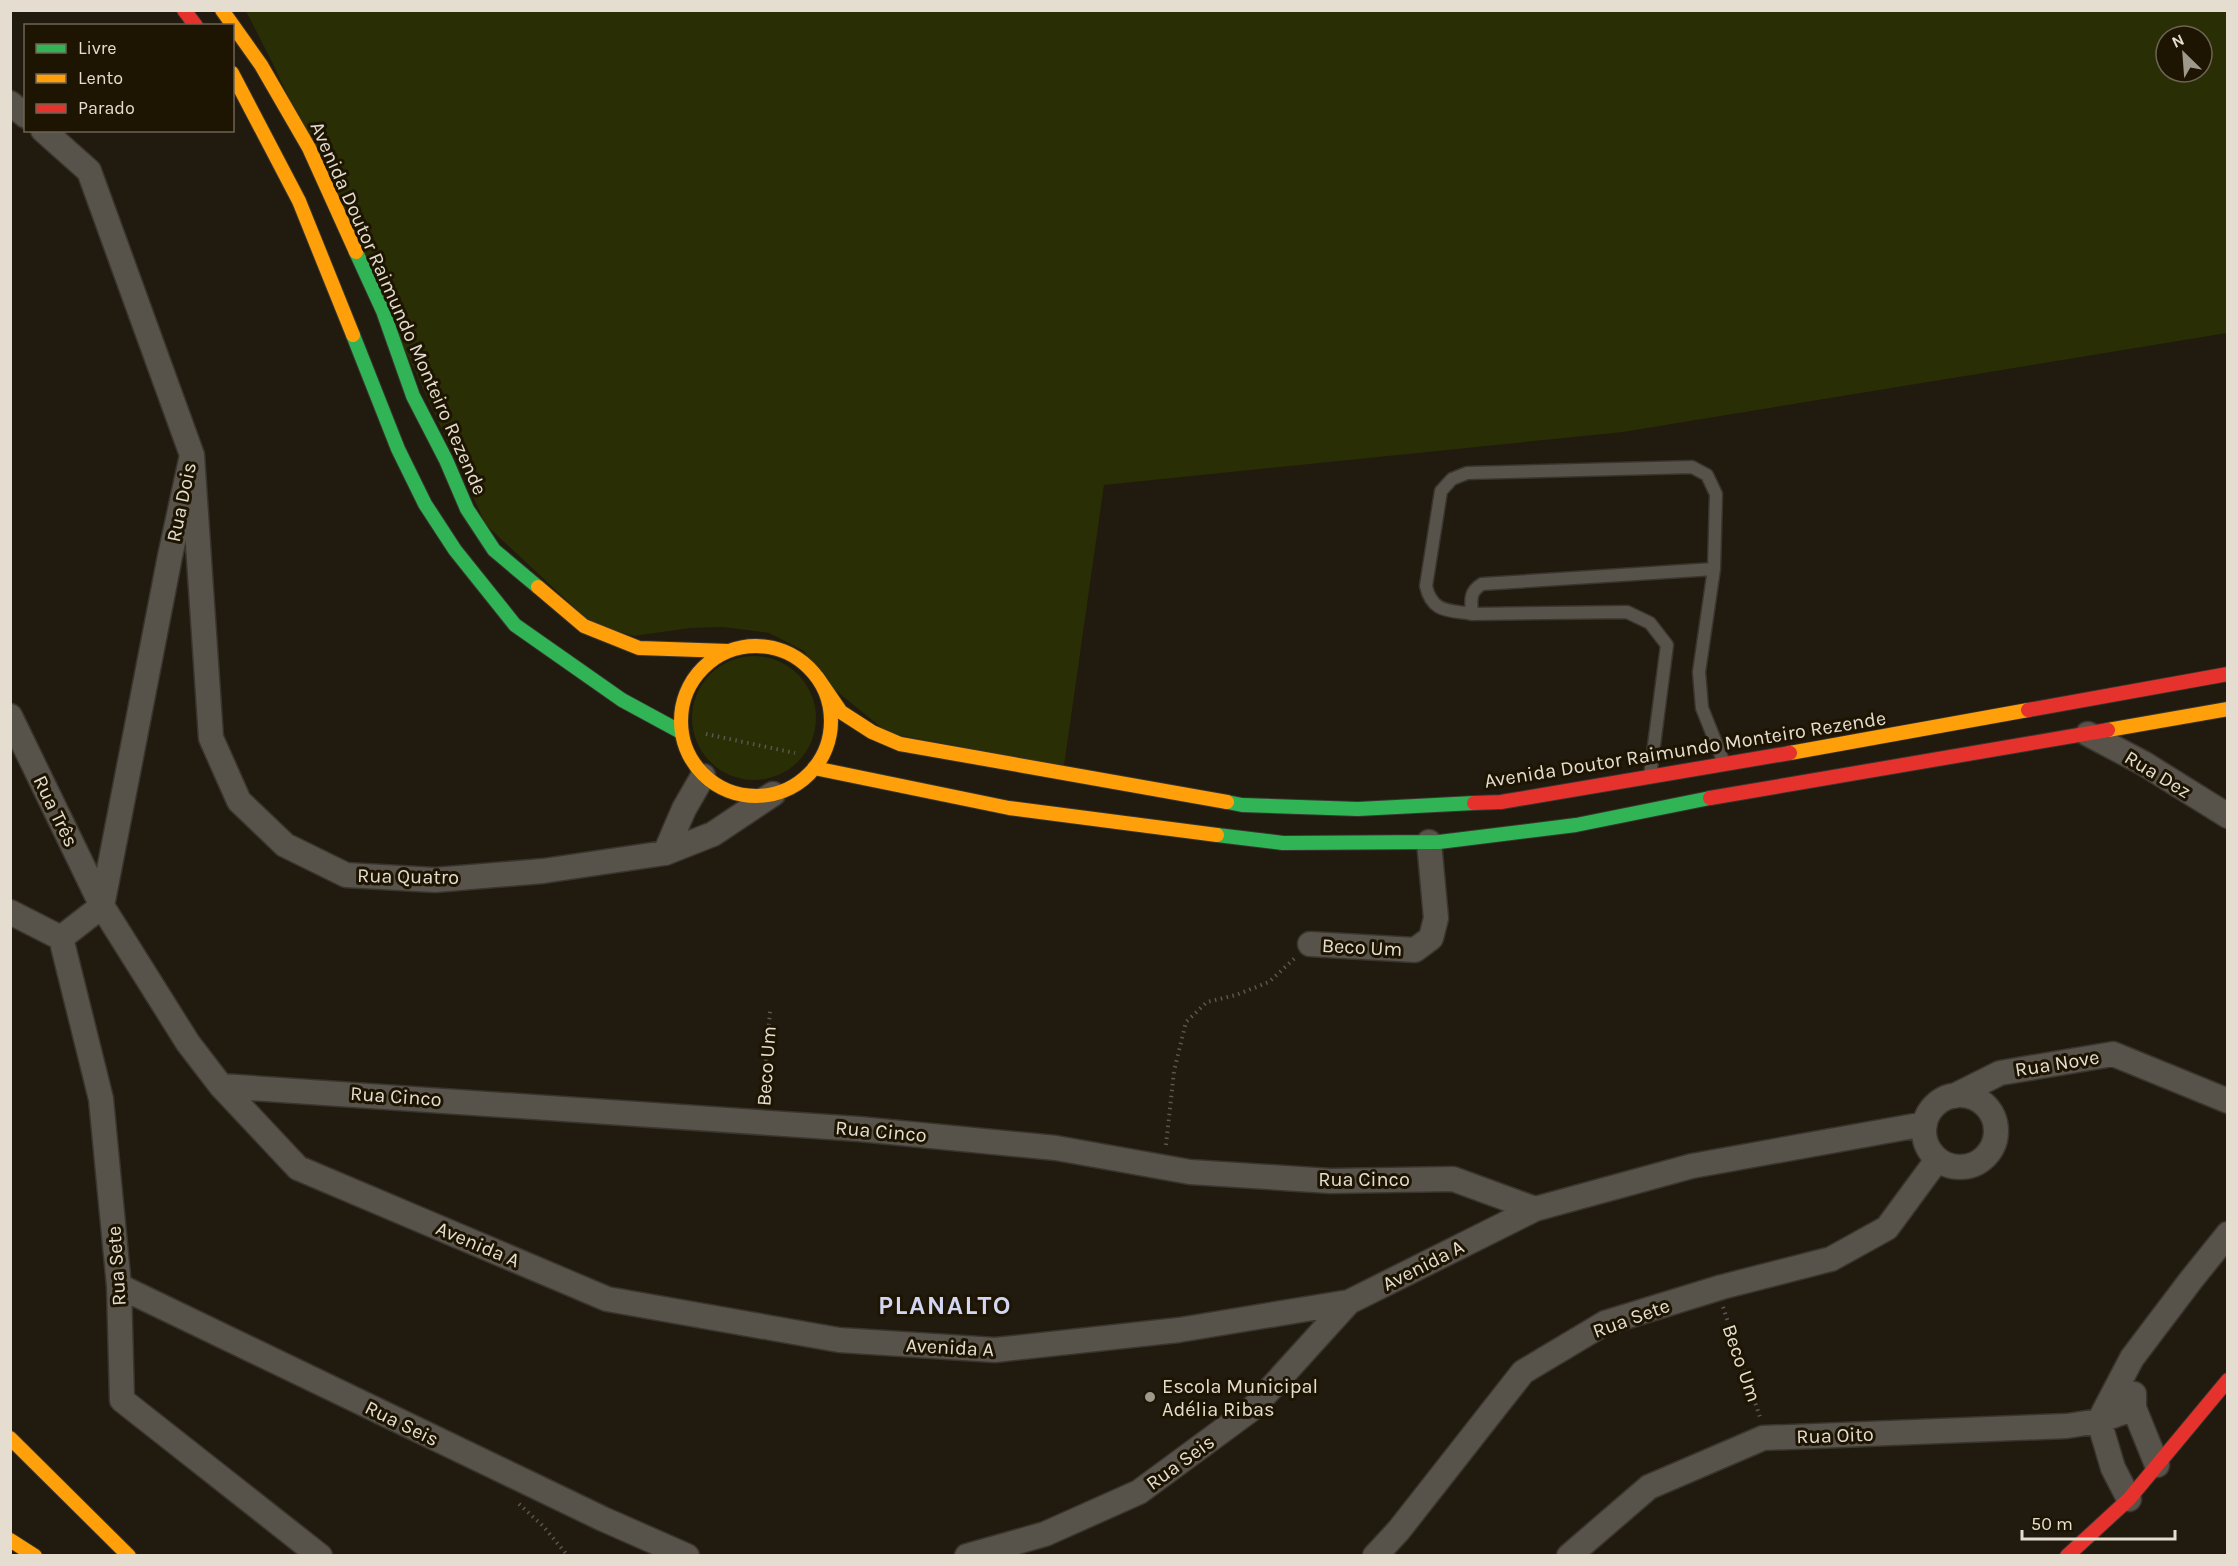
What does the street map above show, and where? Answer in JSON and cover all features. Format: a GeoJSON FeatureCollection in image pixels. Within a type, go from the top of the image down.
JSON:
{"type":"FeatureCollection","features":[{"type":"Feature","properties":{"kind":"main road"},"geometry":{"type":"LineString","coordinates":[[184,10],[194,24]]}},
{"type":"Feature","properties":{"kind":"main road","name":"Avenida Doutor Raimundo Monteiro Rezende"},"geometry":{"type":"LineString","coordinates":[[222,10],[232,24]]}},
{"type":"Feature","properties":{"kind":"main road","name":"Avenida Doutor Raimundo Monteiro Rezende"},"geometry":{"type":"LineString","coordinates":[[234,27],[261,65],[309,148],[383,311],[413,396],[446,460],[467,508],[494,549],[584,626],[639,648],[728,651],[752,646],[777,649],[799,659],[816,676],[841,712],[872,732],[900,744],[1242,805],[1358,809],[1501,802],[2228,674]]}},
{"type":"Feature","properties":{"kind":"main road"},"geometry":{"type":"LineString","coordinates":[[234,77],[299,201],[398,448],[425,504],[455,550],[515,625],[622,700],[681,728]]}},
{"type":"Feature","properties":{"kind":"main road","name":"Avenida Doutor Raimundo Monteiro Rezende"},"geometry":{"type":"LineString","coordinates":[[728,651],[706,664],[690,683],[681,708],[681,728],[688,756],[703,776],[724,789],[748,796],[773,794],[796,784],[817,763],[829,738],[831,717],[826,695],[816,676]]}},
{"type":"Feature","properties":{"kind":"main road"},"geometry":{"type":"LineString","coordinates":[[817,763],[1009,808],[1272,842],[1429,842],[1576,825],[1729,795],[2228,709]]}},
{"type":"Feature","properties":{"kind":"main road"},"geometry":{"type":"LineString","coordinates":[[2067,1556],[2129,1499],[2228,1380]]}},
{"type":"Feature","properties":{"kind":"main road"},"geometry":{"type":"LineString","coordinates":[[10,1438],[129,1556]]}},
{"type":"Feature","properties":{"kind":"main road"},"geometry":{"type":"LineString","coordinates":[[10,1540],[35,1556]]}},
{"type":"Feature","properties":{"kind":"street"},"geometry":{"type":"LineString","coordinates":[[10,103],[24,114]]}},
{"type":"Feature","properties":{"kind":"street","name":"Rua Dois"},"geometry":{"type":"LineString","coordinates":[[45,132],[89,171],[192,455],[170,556],[102,906]]}},
{"type":"Feature","properties":{"kind":"street","name":"Rua Quatro"},"geometry":{"type":"LineString","coordinates":[[192,455],[211,738],[239,801],[285,845],[346,874],[435,880],[543,871],[665,853],[713,834],[773,794]]}},
{"type":"Feature","properties":{"kind":"street","name":"Rua Três"},"geometry":{"type":"LineString","coordinates":[[10,716],[102,906]]}},
{"type":"Feature","properties":{"kind":"street","name":"Rua Dez"},"geometry":{"type":"LineString","coordinates":[[2088,734],[2143,763],[2228,816]]}},
{"type":"Feature","properties":{"kind":"street"},"geometry":{"type":"LineString","coordinates":[[665,853],[684,809],[703,776]]}},
{"type":"Feature","properties":{"kind":"street","name":"Beco Um"},"geometry":{"type":"LineString","coordinates":[[1310,944],[1415,950],[1431,938],[1436,918],[1429,842]]}},
{"type":"Feature","properties":{"kind":"street"},"geometry":{"type":"LineString","coordinates":[[10,912],[61,938],[102,906]]}},
{"type":"Feature","properties":{"kind":"street","name":"Avenida A"},"geometry":{"type":"LineString","coordinates":[[102,906],[188,1043],[221,1086],[298,1168],[606,1299],[838,1340],[995,1350],[1179,1329],[1349,1302],[1534,1209],[1692,1166],[1925,1124]]}},
{"type":"Feature","properties":{"kind":"street","name":"Rua Sete"},"geometry":{"type":"LineString","coordinates":[[61,938],[100,1099],[119,1286],[122,1401],[320,1556]]}},
{"type":"Feature","properties":{"kind":"street","name":"Rua Nove"},"geometry":{"type":"LineString","coordinates":[[1954,1096],[2000,1073],[2113,1054],[2228,1101]]}},
{"type":"Feature","properties":{"kind":"street","name":"Rua Cinco"},"geometry":{"type":"LineString","coordinates":[[221,1086],[859,1129],[1056,1148],[1190,1172],[1330,1181],[1453,1179],[1534,1209]]}},
{"type":"Feature","properties":{"kind":"street"},"geometry":{"type":"LineString","coordinates":[[1954,1096],[1977,1099],[1987,1106],[1993,1116],[1996,1128],[1995,1140],[1986,1155],[1972,1166],[1948,1166],[1937,1160],[1926,1144],[1925,1124],[1935,1106],[1954,1096]]}},
{"type":"Feature","properties":{"kind":"street","name":"Rua Sete"},"geometry":{"type":"LineString","coordinates":[[1375,1556],[1399,1530],[1523,1372],[1605,1323],[1717,1288],[1831,1259],[1887,1228],[1937,1160]]}},
{"type":"Feature","properties":{"kind":"street"},"geometry":{"type":"LineString","coordinates":[[2129,1499],[2113,1468],[2099,1421],[2132,1358],[2228,1234]]}},
{"type":"Feature","properties":{"kind":"street","name":"Rua Seis"},"geometry":{"type":"LineString","coordinates":[[119,1286],[592,1514],[687,1556]]}},
{"type":"Feature","properties":{"kind":"street","name":"Rua Seis"},"geometry":{"type":"LineString","coordinates":[[967,1556],[1045,1534],[1139,1492],[1253,1408],[1349,1302]]}},
{"type":"Feature","properties":{"kind":"street"},"geometry":{"type":"LineString","coordinates":[[2132,1358],[2134,1408],[2157,1465]]}},
{"type":"Feature","properties":{"kind":"street","name":"Rua Oito"},"geometry":{"type":"LineString","coordinates":[[1569,1556],[1649,1487],[1767,1437],[2067,1426],[2099,1421],[2134,1408]]}},
{"type":"Feature","properties":{"kind":"lane"},"geometry":{"type":"LineString","coordinates":[[1650,777],[1667,645],[1650,623],[1627,612],[1472,614],[1437,608],[1429,598],[1426,586],[1441,491],[1452,479],[1467,473],[1692,466],[1707,475],[1716,494],[1714,569],[1699,672],[1702,708],[1725,764]]}},
{"type":"Feature","properties":{"kind":"lane"},"geometry":{"type":"LineString","coordinates":[[1472,614],[1471,595],[1482,584],[1714,569]]}},
{"type":"Feature","properties":{"kind":"path"},"geometry":{"type":"LineString","coordinates":[[681,728],[817,763]]}},
{"type":"Feature","properties":{"kind":"path","name":"Beco Um"},"geometry":{"type":"LineString","coordinates":[[1165,1167],[1174,1071],[1186,1022],[1207,1002],[1236,995],[1269,982],[1310,944]]}},
{"type":"Feature","properties":{"kind":"path","name":"Beco Um"},"geometry":{"type":"LineString","coordinates":[[762,1122],[770,1011]]}},
{"type":"Feature","properties":{"kind":"path","name":"Beco Um"},"geometry":{"type":"LineString","coordinates":[[1717,1288],[1767,1437]]}},
{"type":"Feature","properties":{"kind":"path"},"geometry":{"type":"LineString","coordinates":[[543,1526],[568,1556]]}},
{"type":"Feature","properties":{"kind":"green space"},"geometry":{"type":"Polygon","coordinates":[[[246,11],[2227,11],[2227,333],[1623,432],[1104,485],[1064,766],[888,733],[829,685],[804,651],[769,633],[723,627],[690,628],[634,636],[591,623],[486,525],[273,64],[246,11]]]}},
{"type":"Feature","properties":{"kind":"green space"},"geometry":{"type":"Polygon","coordinates":[[[754,656],[778,660],[798,674],[812,694],[816,718],[812,742],[798,762],[778,776],[754,780],[730,776],[710,762],[696,742],[692,718],[696,694],[710,674],[730,660],[754,656]]]}},
{"type":"Feature","properties":{"kind":"traffic: fast"},"geometry":{"type":"LineString","coordinates":[[356,252],[383,311],[413,396],[446,460],[467,509],[494,550],[538,587]]}},
{"type":"Feature","properties":{"kind":"traffic: fast"},"geometry":{"type":"LineString","coordinates":[[353,335],[398,449],[425,504],[455,550],[515,625],[622,700],[681,732]]}},
{"type":"Feature","properties":{"kind":"traffic: fast"},"geometry":{"type":"LineString","coordinates":[[1217,835],[1283,843],[1439,842],[1576,825],[1710,798]]}},
{"type":"Feature","properties":{"kind":"traffic: fast"},"geometry":{"type":"LineString","coordinates":[[1227,802],[1242,805],[1358,809],[1474,803]]}},
{"type":"Feature","properties":{"kind":"traffic: slow"},"geometry":{"type":"LineString","coordinates":[[222,10],[232,24]]}},
{"type":"Feature","properties":{"kind":"traffic: slow"},"geometry":{"type":"LineString","coordinates":[[234,27],[261,65],[309,148],[356,252]]}},
{"type":"Feature","properties":{"kind":"traffic: slow"},"geometry":{"type":"LineString","coordinates":[[234,77],[299,201],[353,335]]}},
{"type":"Feature","properties":{"kind":"traffic: slow"},"geometry":{"type":"LineString","coordinates":[[538,587],[584,626],[639,648],[728,651]]}},
{"type":"Feature","properties":{"kind":"traffic: slow"},"geometry":{"type":"LineString","coordinates":[[756,646],[785,652],[809,668],[825,692],[831,721],[825,750],[809,774],[785,790],[756,796],[727,790],[703,774],[687,750],[681,721],[687,692],[703,668],[727,652],[756,646]]}},
{"type":"Feature","properties":{"kind":"traffic: slow"},"geometry":{"type":"LineString","coordinates":[[817,677],[841,712],[872,732],[900,744],[1227,802]]}},
{"type":"Feature","properties":{"kind":"traffic: slow"},"geometry":{"type":"LineString","coordinates":[[2108,730],[2228,709]]}},
{"type":"Feature","properties":{"kind":"traffic: slow"},"geometry":{"type":"LineString","coordinates":[[1790,753],[2028,710]]}},
{"type":"Feature","properties":{"kind":"traffic: slow"},"geometry":{"type":"LineString","coordinates":[[814,768],[1009,808],[1217,835]]}},
{"type":"Feature","properties":{"kind":"traffic: slow"},"geometry":{"type":"LineString","coordinates":[[10,1438],[129,1556]]}},
{"type":"Feature","properties":{"kind":"traffic: slow"},"geometry":{"type":"LineString","coordinates":[[10,1540],[35,1556]]}},
{"type":"Feature","properties":{"kind":"traffic: jam"},"geometry":{"type":"LineString","coordinates":[[184,10],[194,24]]}},
{"type":"Feature","properties":{"kind":"traffic: jam"},"geometry":{"type":"LineString","coordinates":[[2028,710],[2228,674]]}},
{"type":"Feature","properties":{"kind":"traffic: jam"},"geometry":{"type":"LineString","coordinates":[[1710,798],[2108,730]]}},
{"type":"Feature","properties":{"kind":"traffic: jam"},"geometry":{"type":"LineString","coordinates":[[1474,803],[1501,802],[1790,753]]}},
{"type":"Feature","properties":{"kind":"traffic: jam"},"geometry":{"type":"LineString","coordinates":[[2067,1556],[2129,1499],[2228,1380]]}},
{"type":"Feature","properties":{"kind":"place","name":"Escola Municipal Adélia Ribas"},"geometry":{"type":"Point","coordinates":[1150,1397]}},
{"type":"Feature","properties":{"kind":"district","name":"PLANALTO"},"geometry":{"type":"Point","coordinates":[945,1305]}}]}
